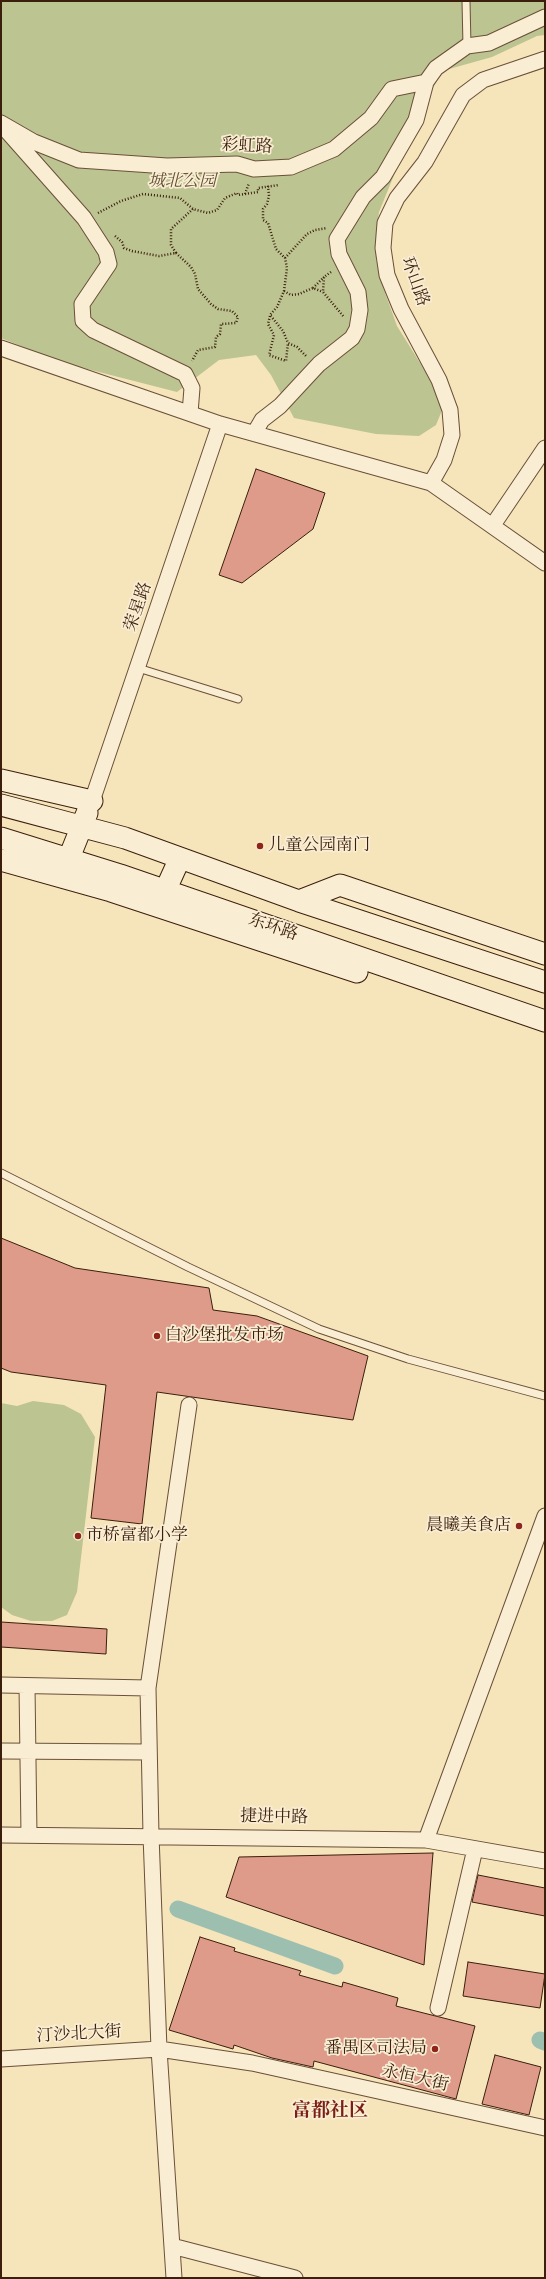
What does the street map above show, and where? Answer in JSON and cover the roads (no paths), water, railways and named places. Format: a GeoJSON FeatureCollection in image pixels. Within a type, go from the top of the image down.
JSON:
{"type":"FeatureCollection","features":[{"type":"Feature","properties":{"kind":"main road"},"geometry":{"type":"LineString","coordinates":[[1,780],[92,801]]}},
{"type":"Feature","properties":{"kind":"main road"},"geometry":{"type":"LineString","coordinates":[[1,805],[21,810],[92,801]]}},
{"type":"Feature","properties":{"kind":"main road"},"geometry":{"type":"LineString","coordinates":[[92,801],[69,858],[111,891]]}},
{"type":"Feature","properties":{"kind":"main road","name":"东环路"},"geometry":{"type":"LineString","coordinates":[[21,810],[125,838],[299,901],[545,982]]}},
{"type":"Feature","properties":{"kind":"main road","name":"东环路"},"geometry":{"type":"LineString","coordinates":[[1,838],[69,858],[545,1021]]}},
{"type":"Feature","properties":{"kind":"main road"},"geometry":{"type":"LineString","coordinates":[[165,891],[180,858]]}},
{"type":"Feature","properties":{"kind":"main road"},"geometry":{"type":"LineString","coordinates":[[1,860],[111,891],[545,1034]]}},
{"type":"Feature","properties":{"kind":"main road"},"geometry":{"type":"LineString","coordinates":[[299,901],[340,885],[545,954]]}},
{"type":"Feature","properties":{"kind":"street"},"geometry":{"type":"LineString","coordinates":[[254,432],[262,420],[280,406],[314,369],[352,338],[358,325],[360,310],[358,292],[339,254],[337,239],[363,197],[383,177],[416,120],[426,82],[436,68],[467,46],[489,43],[545,16]]}},
{"type":"Feature","properties":{"kind":"street","name":"环山路"},"geometry":{"type":"LineString","coordinates":[[431,483],[444,460],[452,435],[450,410],[439,380],[401,308],[387,275],[383,248],[385,223],[397,198],[425,162],[463,95],[483,80],[545,59]]}},
{"type":"Feature","properties":{"kind":"street","name":"彩虹路"},"geometry":{"type":"LineString","coordinates":[[1,124],[34,142],[79,160],[168,166],[237,164],[254,169],[291,167],[334,149],[370,118],[392,90],[426,82]]}},
{"type":"Feature","properties":{"kind":"street"},"geometry":{"type":"LineString","coordinates":[[1,124],[87,224],[106,252],[109,264],[82,304],[83,321],[93,330],[185,374],[192,388],[190,413]]}},
{"type":"Feature","properties":{"kind":"street"},"geometry":{"type":"LineString","coordinates":[[1,348],[220,424],[254,432],[431,483],[493,525],[545,563]]}},
{"type":"Feature","properties":{"kind":"street","name":"荣星路"},"geometry":{"type":"LineString","coordinates":[[92,801],[220,424]]}},
{"type":"Feature","properties":{"kind":"street"},"geometry":{"type":"LineString","coordinates":[[493,525],[545,448]]}},
{"type":"Feature","properties":{"kind":"street"},"geometry":{"type":"LineString","coordinates":[[174,2278],[159,2049],[151,1835],[148,1688],[189,1405]]}},
{"type":"Feature","properties":{"kind":"street"},"geometry":{"type":"LineString","coordinates":[[426,1840],[545,1516]]}},
{"type":"Feature","properties":{"kind":"street"},"geometry":{"type":"LineString","coordinates":[[1,1685],[148,1688]]}},
{"type":"Feature","properties":{"kind":"street"},"geometry":{"type":"LineString","coordinates":[[27,1686],[26,1751],[29,1835]]}},
{"type":"Feature","properties":{"kind":"street"},"geometry":{"type":"LineString","coordinates":[[1,1751],[149,1752]]}},
{"type":"Feature","properties":{"kind":"street","name":"捷进中路"},"geometry":{"type":"LineString","coordinates":[[1,1835],[151,1835],[426,1840],[545,1861]]}},
{"type":"Feature","properties":{"kind":"street"},"geometry":{"type":"LineString","coordinates":[[438,2008],[475,1849]]}},
{"type":"Feature","properties":{"kind":"street","name":"汀沙北大街"},"geometry":{"type":"LineString","coordinates":[[1,2058],[159,2049]]}},
{"type":"Feature","properties":{"kind":"street","name":"永恒大街"},"geometry":{"type":"LineString","coordinates":[[159,2049],[252,2063],[545,2128]]}},
{"type":"Feature","properties":{"kind":"street"},"geometry":{"type":"LineString","coordinates":[[172,2246],[295,2278]]}},
{"type":"Feature","properties":{"kind":"lane"},"geometry":{"type":"LineString","coordinates":[[466,1],[467,46]]}},
{"type":"Feature","properties":{"kind":"lane"},"geometry":{"type":"LineString","coordinates":[[138,668],[238,699]]}},
{"type":"Feature","properties":{"kind":"lane"},"geometry":{"type":"LineString","coordinates":[[1,1173],[188,1267],[319,1329],[408,1359],[545,1396]]}},
{"type":"Feature","properties":{"kind":"waterway"},"geometry":{"type":"LineString","coordinates":[[178,1909],[335,1966]]}},
{"type":"Feature","properties":{"kind":"waterway"},"geometry":{"type":"LineString","coordinates":[[540,2040],[545,2042]]}},
{"type":"Feature","properties":{"kind":"place","name":"儿童公园南门"},"geometry":{"type":"Point","coordinates":[260,846]}},
{"type":"Feature","properties":{"kind":"place","name":"白沙堡批发市场"},"geometry":{"type":"Point","coordinates":[157,1336]}},
{"type":"Feature","properties":{"kind":"place","name":"晨曦美食店"},"geometry":{"type":"Point","coordinates":[519,1526]}},
{"type":"Feature","properties":{"kind":"place","name":"市桥富都小学"},"geometry":{"type":"Point","coordinates":[78,1536]}},
{"type":"Feature","properties":{"kind":"place","name":"番禺区司法局"},"geometry":{"type":"Point","coordinates":[435,2049]}},
{"type":"Feature","properties":{"kind":"district","name":"富都社区"},"geometry":{"type":"Point","coordinates":[330,2112]}},
{"type":"Feature","properties":{"kind":"park label","name":"城北公园"},"geometry":{"type":"Point","coordinates":[182,182]}}]}
